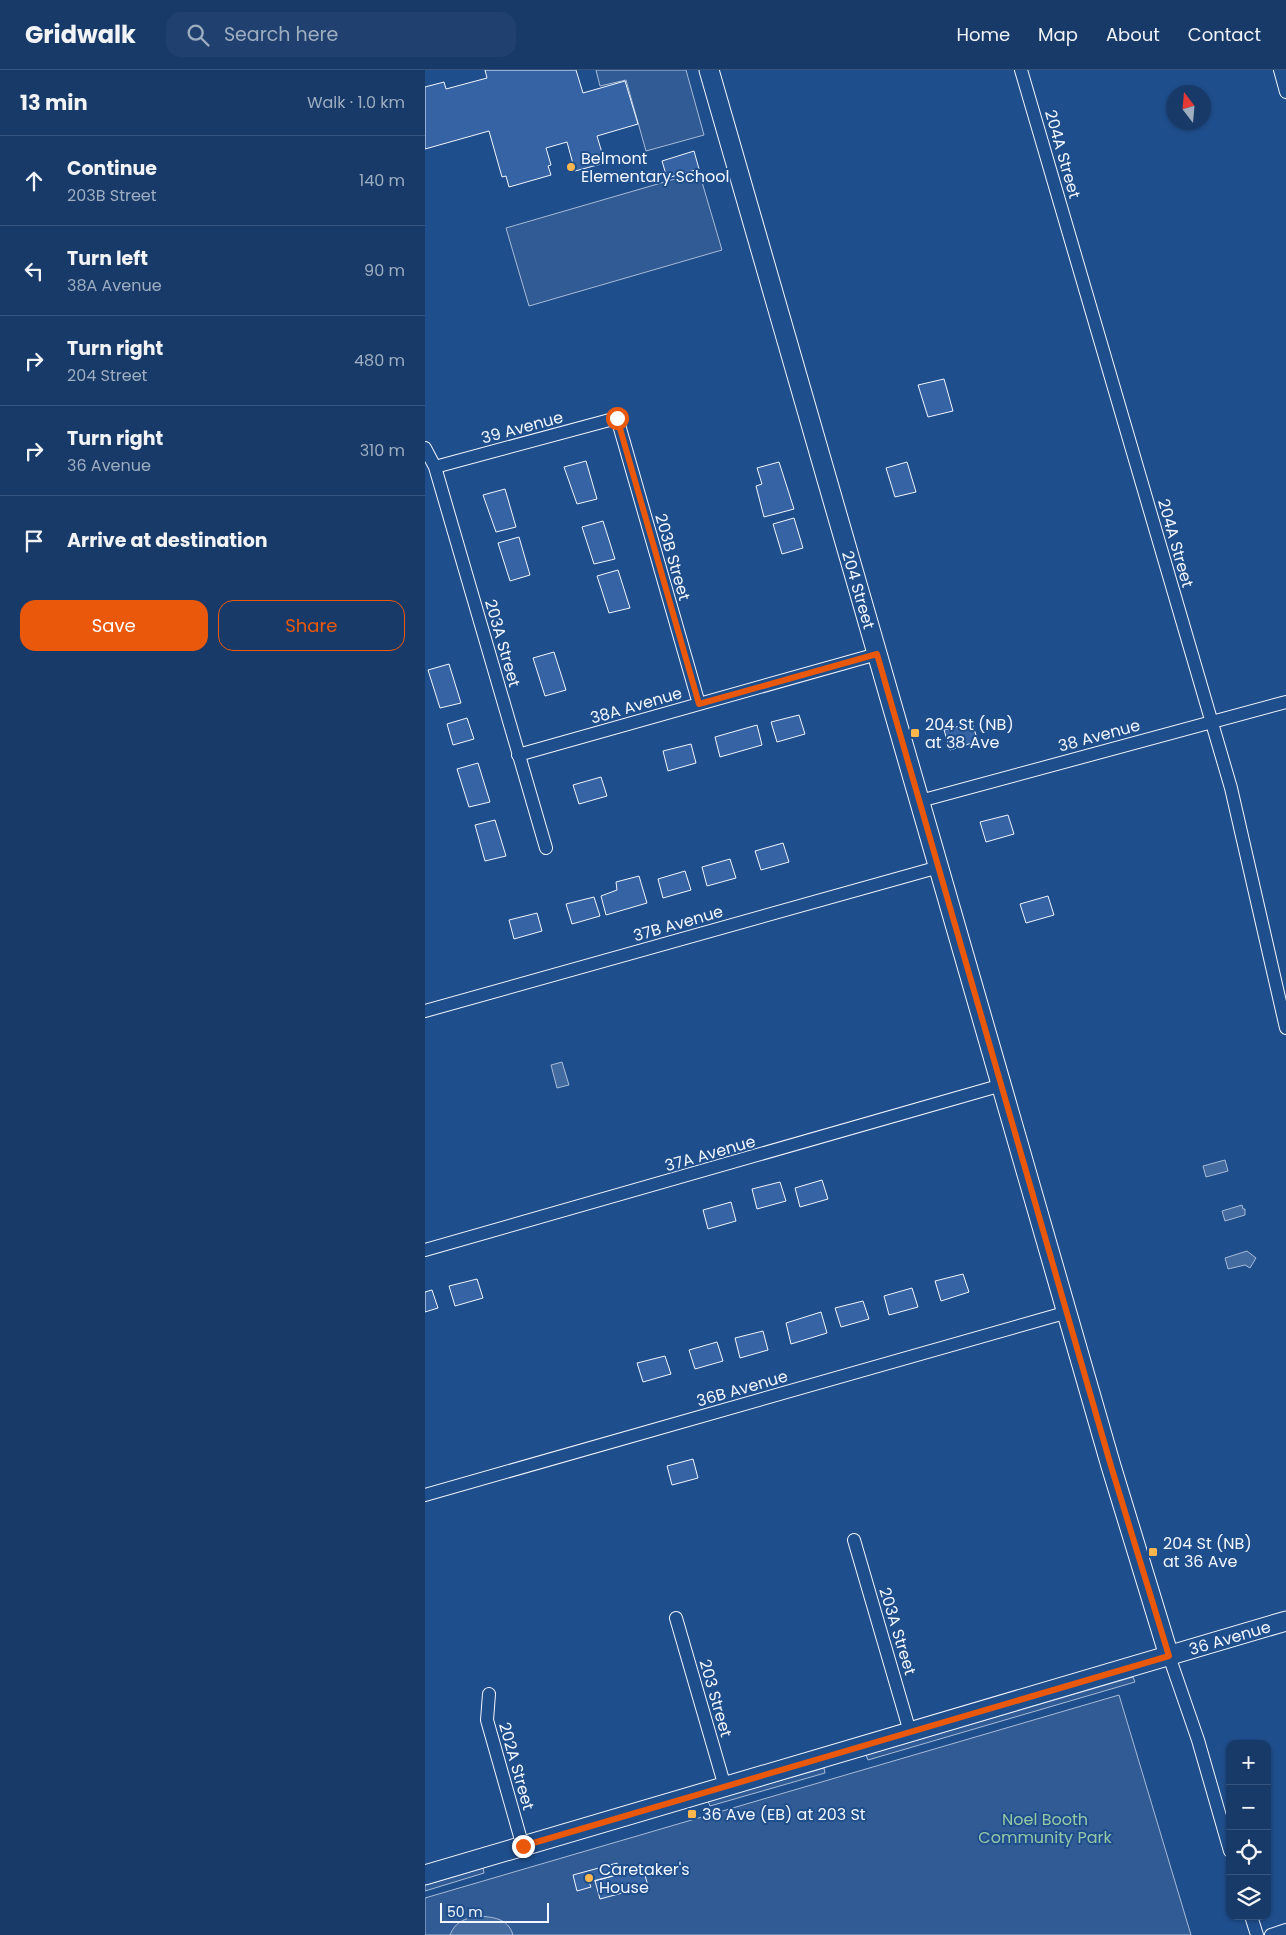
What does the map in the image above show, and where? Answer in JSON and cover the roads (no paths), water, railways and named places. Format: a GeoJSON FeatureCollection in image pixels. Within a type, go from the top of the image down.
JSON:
{"type":"FeatureCollection","features":[{"type":"Feature","properties":{"kind":"street","name":"204 Street"},"geometry":{"type":"LineString","coordinates":[[709,70],[1120,1494],[1169,1656]]}},
{"type":"Feature","properties":{"kind":"street","name":"204A Street"},"geometry":{"type":"LineString","coordinates":[[1021,70],[1231,788],[1286,1028]]}},
{"type":"Feature","properties":{"kind":"street"},"geometry":{"type":"LineString","coordinates":[[1280,70],[1286,92]]}},
{"type":"Feature","properties":{"kind":"street","name":"39 Avenue"},"geometry":{"type":"LineString","coordinates":[[435,467],[617,418]]}},
{"type":"Feature","properties":{"kind":"street","name":"203B Street"},"geometry":{"type":"LineString","coordinates":[[617,418],[699,704]]}},
{"type":"Feature","properties":{"kind":"street","name":"203A Street"},"geometry":{"type":"LineString","coordinates":[[425,448],[435,467],[546,848]]}},
{"type":"Feature","properties":{"kind":"street","name":"38A Avenue"},"geometry":{"type":"LineString","coordinates":[[518,755],[877,654]]}},
{"type":"Feature","properties":{"kind":"street","name":"38 Avenue"},"geometry":{"type":"LineString","coordinates":[[920,801],[1286,702]]}},
{"type":"Feature","properties":{"kind":"street","name":"37B Avenue"},"geometry":{"type":"LineString","coordinates":[[425,1011],[939,866]]}},
{"type":"Feature","properties":{"kind":"street","name":"37A Avenue"},"geometry":{"type":"LineString","coordinates":[[425,1250],[1003,1085]]}},
{"type":"Feature","properties":{"kind":"street","name":"36B Avenue"},"geometry":{"type":"LineString","coordinates":[[425,1495],[1068,1312]]}},
{"type":"Feature","properties":{"kind":"street","name":"203A Street"},"geometry":{"type":"LineString","coordinates":[[853,1540],[910,1732]]}},
{"type":"Feature","properties":{"kind":"street","name":"203 Street"},"geometry":{"type":"LineString","coordinates":[[676,1618],[725,1787]]}},
{"type":"Feature","properties":{"kind":"street","name":"36 Avenue"},"geometry":{"type":"LineString","coordinates":[[425,1875],[1286,1621]]}},
{"type":"Feature","properties":{"kind":"street"},"geometry":{"type":"LineString","coordinates":[[1169,1656],[1198,1740],[1226,1837]]}},
{"type":"Feature","properties":{"kind":"street","name":"202A Street"},"geometry":{"type":"LineString","coordinates":[[489,1694],[487,1720],[523,1846]]}},
{"type":"Feature","properties":{"kind":"street"},"geometry":{"type":"LineString","coordinates":[[1252,1920],[1257,1935]]}},
{"type":"Feature","properties":{"kind":"street"},"geometry":{"type":"LineString","coordinates":[[1271,1935],[1286,1930]]}},
{"type":"Feature","properties":{"kind":"place","name":"Belmont Elementary School"},"geometry":{"type":"Point","coordinates":[571,167]}},
{"type":"Feature","properties":{"kind":"place","name":"204 St (NB) at 38 Ave"},"geometry":{"type":"Point","coordinates":[915,733]}},
{"type":"Feature","properties":{"kind":"place","name":"204 St (NB) at 36 Ave"},"geometry":{"type":"Point","coordinates":[1153,1552]}},
{"type":"Feature","properties":{"kind":"place","name":"36 Ave (EB) at 203 St"},"geometry":{"type":"Point","coordinates":[692,1814]}},
{"type":"Feature","properties":{"kind":"place","name":"Caretaker's House"},"geometry":{"type":"Point","coordinates":[589,1878]}},
{"type":"Feature","properties":{"kind":"park label","name":"Noel Booth Community Park"},"geometry":{"type":"Point","coordinates":[1045,1828]}}]}
